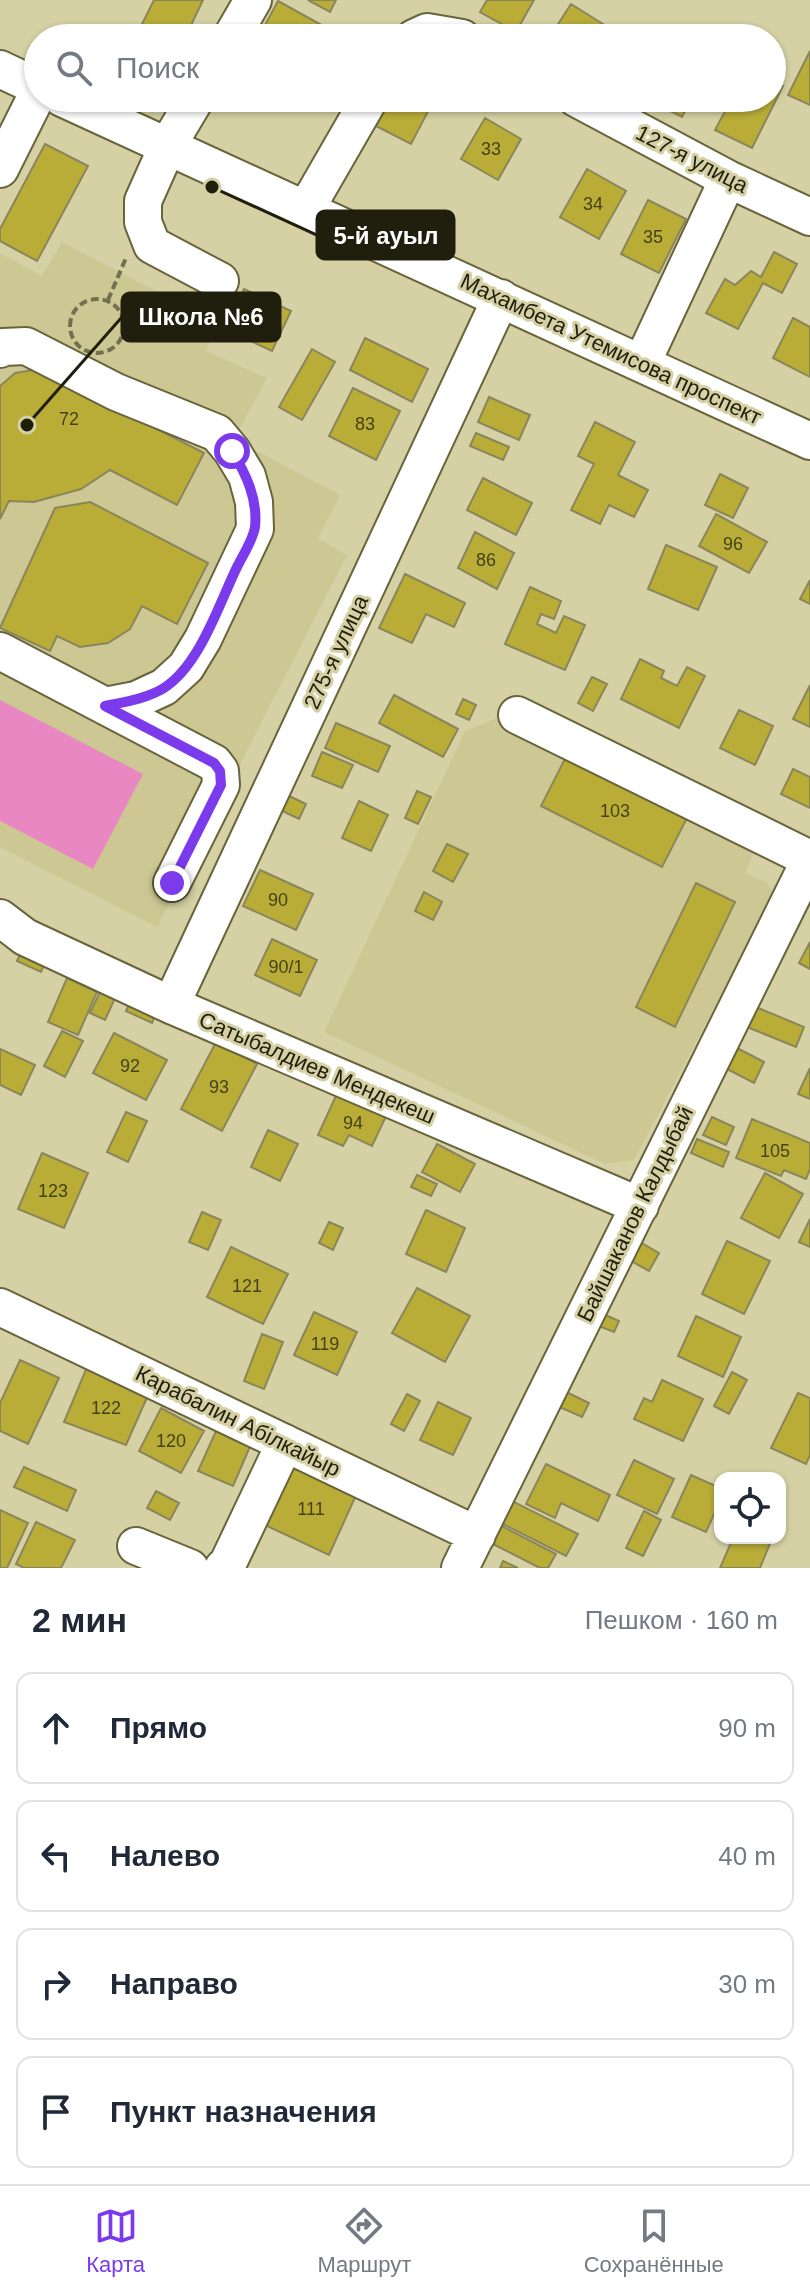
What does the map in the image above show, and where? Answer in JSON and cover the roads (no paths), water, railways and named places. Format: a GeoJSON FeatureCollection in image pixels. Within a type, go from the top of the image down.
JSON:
{"type":"FeatureCollection","features":[{"type":"Feature","properties":{"kind":"street"},"geometry":{"type":"LineString","coordinates":[[239,24],[253,0]]}},
{"type":"Feature","properties":{"kind":"street"},"geometry":{"type":"LineString","coordinates":[[0,69],[24,82]]}},
{"type":"Feature","properties":{"kind":"street"},"geometry":{"type":"LineString","coordinates":[[0,169],[27,112]]}},
{"type":"Feature","properties":{"kind":"street","name":"Махамбета Утемисова проспект"},"geometry":{"type":"LineString","coordinates":[[94,112],[810,441]]}},
{"type":"Feature","properties":{"kind":"street"},"geometry":{"type":"LineString","coordinates":[[188,112],[168,145],[143,201],[143,222],[152,245],[220,281]]}},
{"type":"Feature","properties":{"kind":"street"},"geometry":{"type":"LineString","coordinates":[[306,209],[362,112]]}},
{"type":"Feature","properties":{"kind":"street","name":"127-я улица"},"geometry":{"type":"LineString","coordinates":[[602,112],[728,179],[810,217]]}},
{"type":"Feature","properties":{"kind":"street"},"geometry":{"type":"LineString","coordinates":[[642,363],[728,179]]}},
{"type":"Feature","properties":{"kind":"street","name":"275-я улица"},"geometry":{"type":"LineString","coordinates":[[171,1005],[501,298]]}},
{"type":"Feature","properties":{"kind":"street"},"geometry":{"type":"LineString","coordinates":[[0,349],[26,346],[116,392],[217,433],[247,476],[254,502],[255,529],[203,639],[186,667],[164,687],[136,700],[105,706]]}},
{"type":"Feature","properties":{"kind":"street"},"geometry":{"type":"LineString","coordinates":[[0,651],[214,763],[220,771],[221,785],[172,883]]}},
{"type":"Feature","properties":{"kind":"street"},"geometry":{"type":"LineString","coordinates":[[517,715],[810,860]]}},
{"type":"Feature","properties":{"kind":"street","name":"Байшаканов Калдыбай"},"geometry":{"type":"LineString","coordinates":[[460,1568],[810,860]]}},
{"type":"Feature","properties":{"kind":"street","name":"Сатыбалдиев Мендекеш"},"geometry":{"type":"LineString","coordinates":[[0,918],[25,937],[171,1005],[640,1206]]}},
{"type":"Feature","properties":{"kind":"street","name":"Карабалин Абілкайыр"},"geometry":{"type":"LineString","coordinates":[[0,1307],[477,1535]]}},
{"type":"Feature","properties":{"kind":"street"},"geometry":{"type":"LineString","coordinates":[[223,1568],[285,1443]]}},
{"type":"Feature","properties":{"kind":"street"},"geometry":{"type":"LineString","coordinates":[[136,1546],[190,1568]]}},
{"type":"Feature","properties":{"kind":"place","name":"5-й ауыл"},"geometry":{"type":"Point","coordinates":[212,187]}},
{"type":"Feature","properties":{"kind":"place","name":"Школа №6"},"geometry":{"type":"Point","coordinates":[27,425]}}]}
